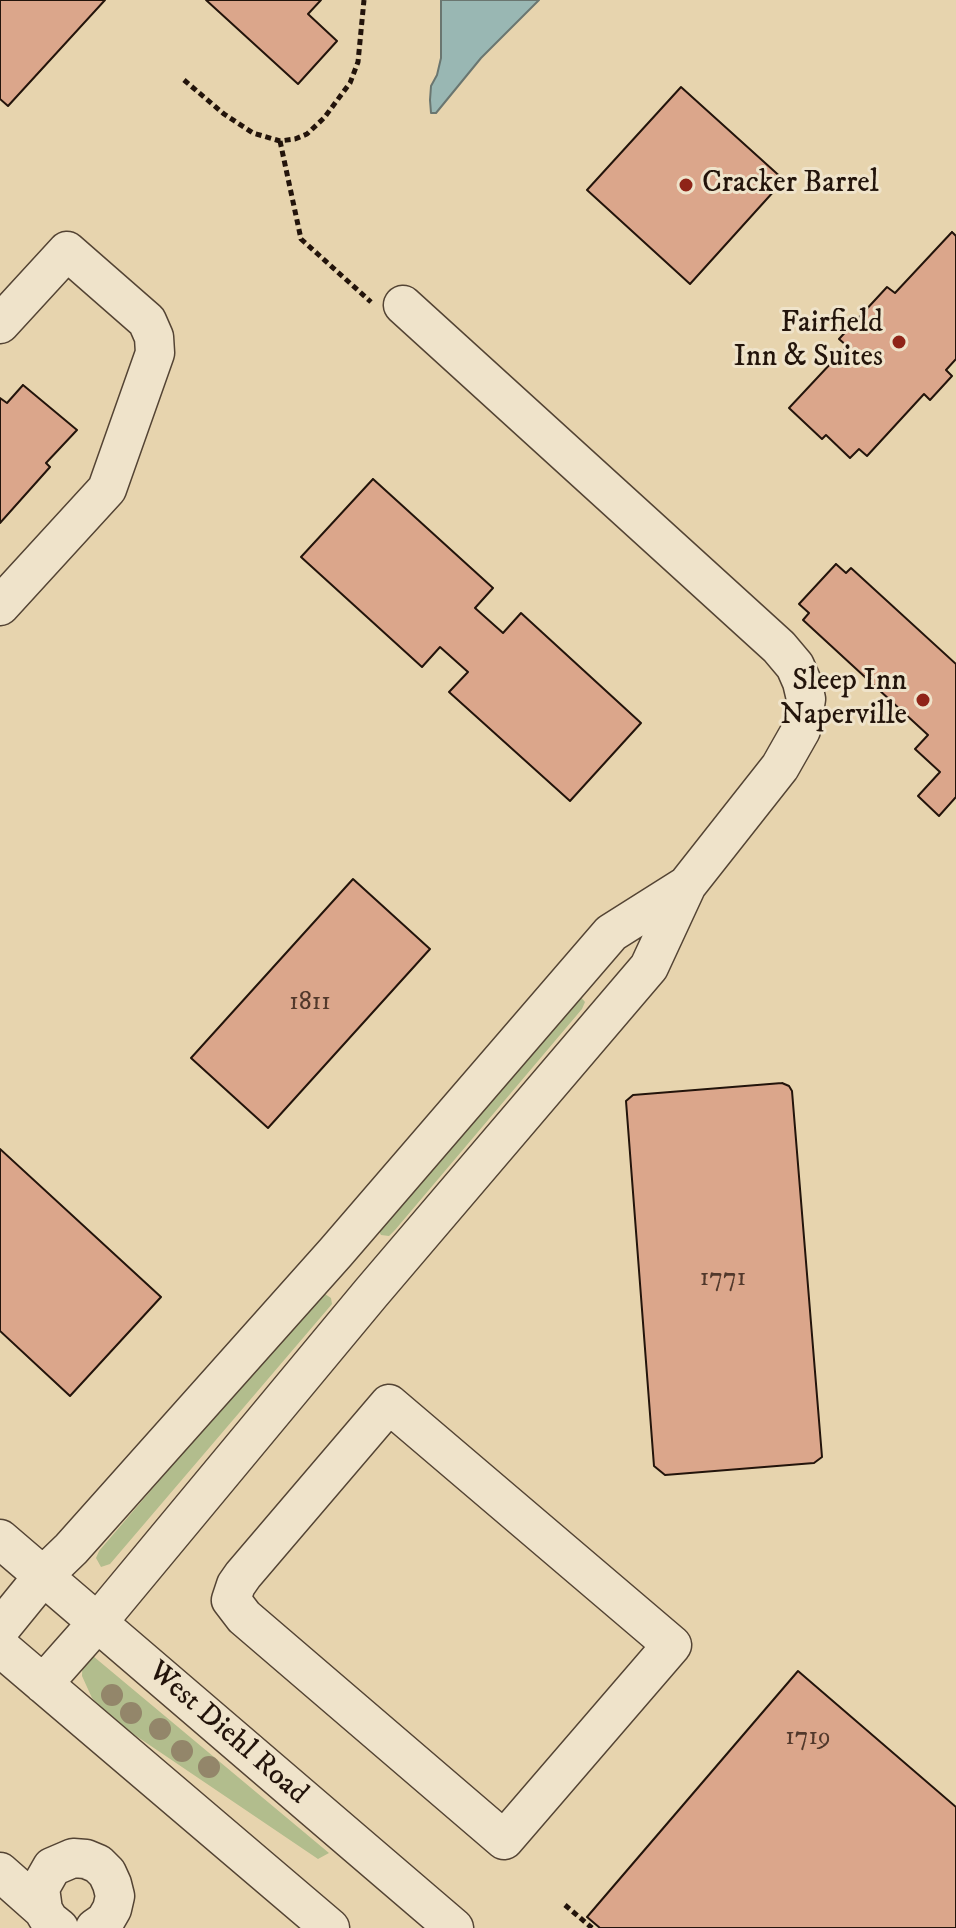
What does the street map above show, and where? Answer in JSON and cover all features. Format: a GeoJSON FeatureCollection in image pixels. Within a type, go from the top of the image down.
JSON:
{"type":"FeatureCollection","features":[{"type":"Feature","properties":{"kind":"street"},"geometry":{"type":"LineString","coordinates":[[0,324],[67,251],[147,321],[154,337],[155,353],[107,489],[0,606]]}},
{"type":"Feature","properties":{"kind":"street"},"geometry":{"type":"LineString","coordinates":[[43,1684],[649,967],[687,885],[793,748],[801,730],[806,699],[795,666],[779,647],[403,305]]}},
{"type":"Feature","properties":{"kind":"street"},"geometry":{"type":"LineString","coordinates":[[0,1629],[44,1575],[71,1549],[336,1252],[611,933],[687,885]]}},
{"type":"Feature","properties":{"kind":"street"},"geometry":{"type":"LineString","coordinates":[[389,1404],[672,1645],[504,1840],[244,1617],[231,1600],[243,1575],[389,1404]]}},
{"type":"Feature","properties":{"kind":"street","name":"West Diehl Road"},"geometry":{"type":"LineString","coordinates":[[0,1539],[454,1928]]}},
{"type":"Feature","properties":{"kind":"street"},"geometry":{"type":"LineString","coordinates":[[0,1647],[330,1928]]}},
{"type":"Feature","properties":{"kind":"street"},"geometry":{"type":"LineString","coordinates":[[51,1919],[40,1888],[52,1867],[73,1858],[86,1859],[98,1864],[107,1873],[115,1896],[105,1921],[95,1928]]}},
{"type":"Feature","properties":{"kind":"street"},"geometry":{"type":"LineString","coordinates":[[4,1886],[51,1919]]}},
{"type":"Feature","properties":{"kind":"path"},"geometry":{"type":"LineString","coordinates":[[184,80],[237,124],[265,138],[280,141],[307,134],[338,102],[350,83],[358,62],[364,0]]}},
{"type":"Feature","properties":{"kind":"path"},"geometry":{"type":"LineString","coordinates":[[280,141],[301,239],[375,306],[403,305]]}},
{"type":"Feature","properties":{"kind":"path"},"geometry":{"type":"LineString","coordinates":[[565,1905],[592,1928]]}},
{"type":"Feature","properties":{"kind":"green space"},"geometry":{"type":"Polygon","coordinates":[[[579,995],[585,1002],[582,1009],[395,1230],[389,1236],[381,1235],[377,1228],[579,995]]]}},
{"type":"Feature","properties":{"kind":"green space"},"geometry":{"type":"Polygon","coordinates":[[[319,1294],[331,1298],[332,1304],[110,1564],[101,1567],[96,1558],[99,1551],[319,1294]]]}},
{"type":"Feature","properties":{"kind":"green space"},"geometry":{"type":"Polygon","coordinates":[[[87,1651],[329,1853],[318,1859],[114,1721],[92,1698],[82,1676],[83,1653],[87,1651]]]}},
{"type":"Feature","properties":{"kind":"water"},"geometry":{"type":"Polygon","coordinates":[[[441,0],[539,0],[481,58],[436,113],[431,113],[431,86],[441,58],[441,0]]]}},
{"type":"Feature","properties":{"kind":"building"},"geometry":{"type":"Polygon","coordinates":[[[0,0],[105,0],[8,106],[0,99],[0,0]]]}},
{"type":"Feature","properties":{"kind":"building"},"geometry":{"type":"Polygon","coordinates":[[[206,0],[321,0],[308,14],[337,41],[298,84],[206,0]]]}},
{"type":"Feature","properties":{"kind":"building","name":"Cracker Barrel"},"geometry":{"type":"Polygon","coordinates":[[[681,87],[784,180],[690,284],[587,190],[681,87]]]}},
{"type":"Feature","properties":{"kind":"building","name":"Fairfield Inn & Suites"},"geometry":{"type":"Polygon","coordinates":[[[952,232],[956,236],[956,359],[946,370],[952,376],[930,400],[924,394],[867,456],[859,449],[850,458],[826,435],[822,439],[789,408],[847,346],[839,339],[887,287],[895,293],[952,232]]]}},
{"type":"Feature","properties":{"kind":"building"},"geometry":{"type":"Polygon","coordinates":[[[23,385],[77,430],[46,463],[50,467],[0,523],[0,398],[7,403],[23,385]]]}},
{"type":"Feature","properties":{"kind":"building"},"geometry":{"type":"Polygon","coordinates":[[[373,479],[493,588],[475,608],[503,633],[521,613],[641,723],[570,801],[449,692],[468,672],[440,647],[422,667],[301,557],[373,479]]]}},
{"type":"Feature","properties":{"kind":"building","name":"Sleep Inn Naperville"},"geometry":{"type":"Polygon","coordinates":[[[836,564],[846,573],[851,568],[956,664],[956,797],[939,816],[918,796],[940,772],[915,749],[928,735],[803,620],[809,613],[799,604],[836,564]]]}},
{"type":"Feature","properties":{"kind":"building"},"geometry":{"type":"Polygon","coordinates":[[[353,879],[430,949],[268,1128],[191,1058],[353,879]]]}},
{"type":"Feature","properties":{"kind":"building"},"geometry":{"type":"Polygon","coordinates":[[[782,1083],[792,1091],[822,1457],[814,1463],[665,1475],[654,1466],[626,1101],[633,1095],[782,1083]]]}},
{"type":"Feature","properties":{"kind":"building"},"geometry":{"type":"Polygon","coordinates":[[[0,1149],[161,1297],[70,1396],[0,1331],[0,1149]]]}},
{"type":"Feature","properties":{"kind":"building"},"geometry":{"type":"Polygon","coordinates":[[[798,1671],[956,1807],[956,1928],[600,1928],[587,1917],[798,1671]]]}},
{"type":"Feature","properties":{"kind":"place","name":"Cracker Barrel"},"geometry":{"type":"Point","coordinates":[686,185]}},
{"type":"Feature","properties":{"kind":"place","name":"Fairfield Inn & Suites"},"geometry":{"type":"Point","coordinates":[899,342]}},
{"type":"Feature","properties":{"kind":"place","name":"Sleep Inn Naperville"},"geometry":{"type":"Point","coordinates":[923,700]}}]}
